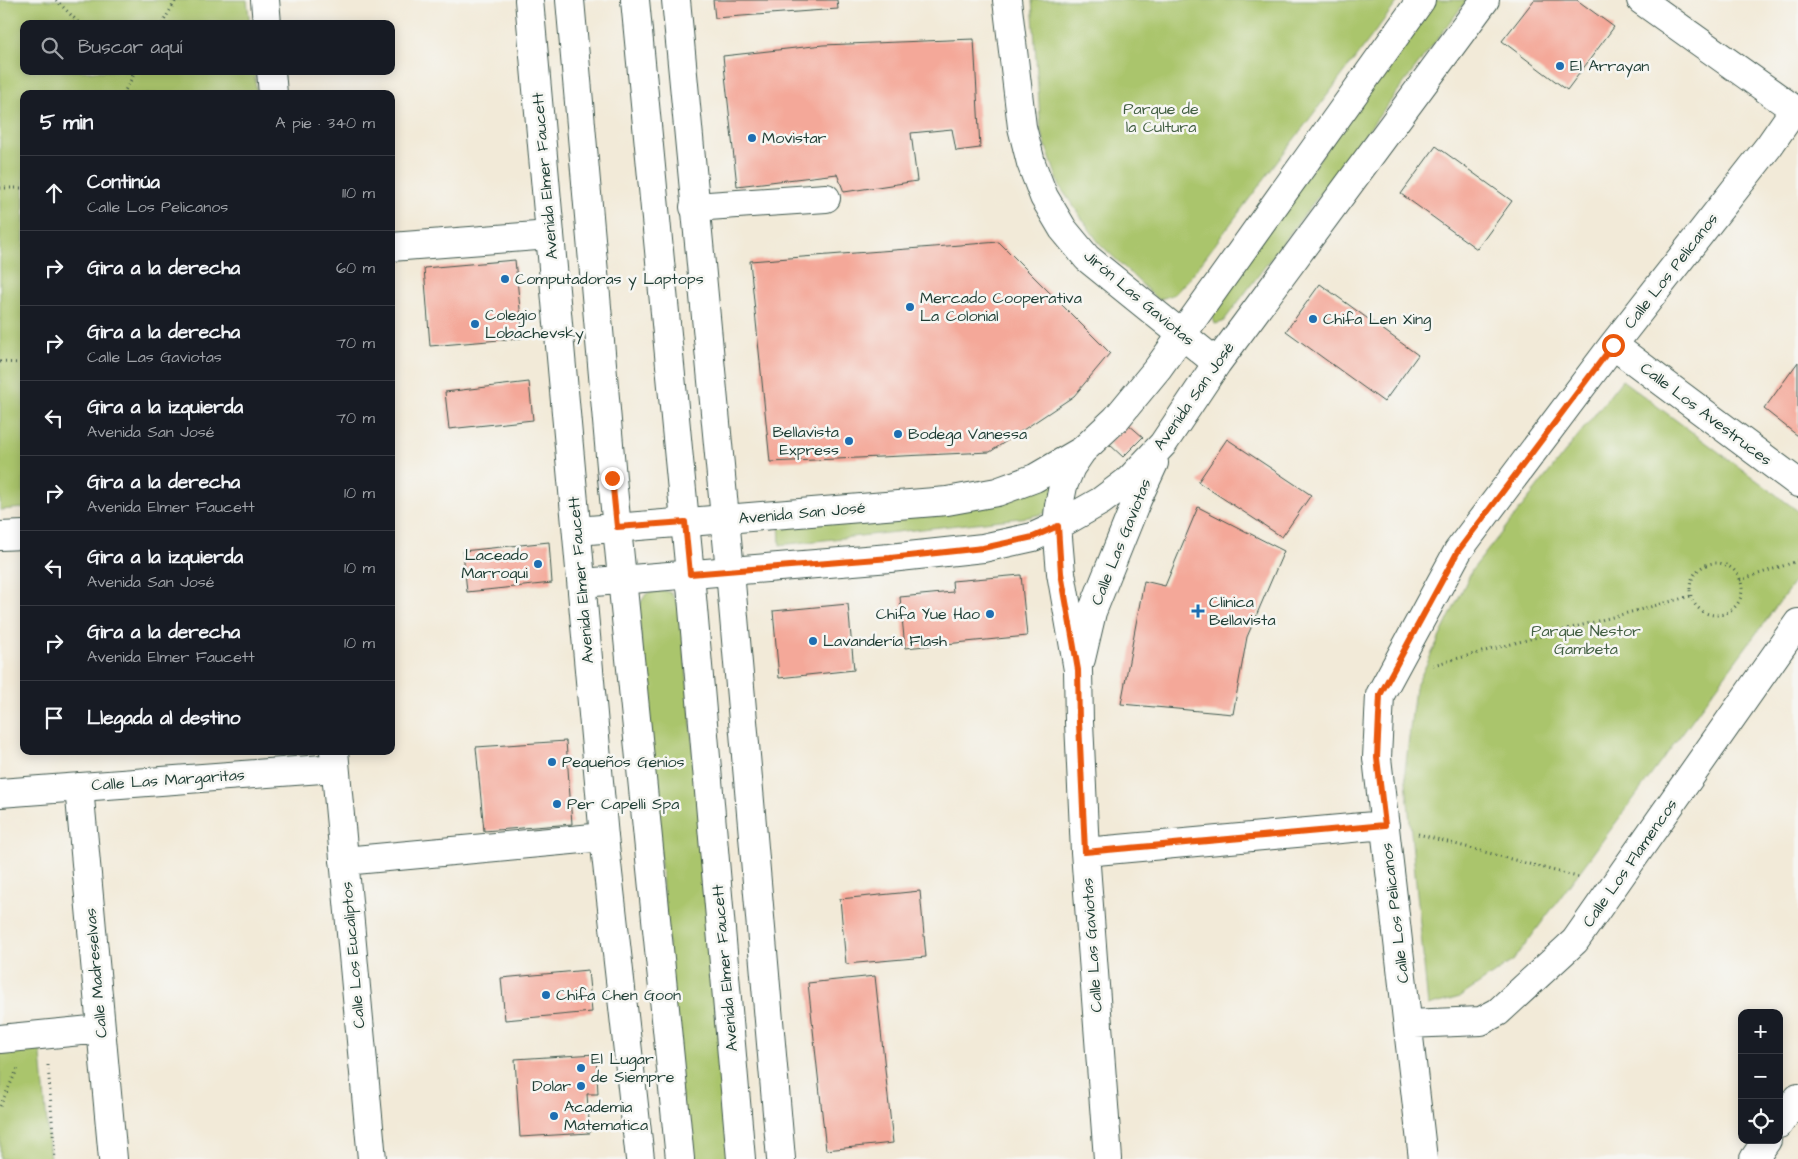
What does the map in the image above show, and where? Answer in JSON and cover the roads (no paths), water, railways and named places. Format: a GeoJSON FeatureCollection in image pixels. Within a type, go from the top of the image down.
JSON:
{"type":"FeatureCollection","features":[{"type":"Feature","properties":{"kind":"street"},"geometry":{"type":"LineString","coordinates":[[265,0],[267,20]]}},
{"type":"Feature","properties":{"kind":"street","name":"Avenida Elmer Faucett"},"geometry":{"type":"LineString","coordinates":[[529,0],[604,837],[640,1159]]}},
{"type":"Feature","properties":{"kind":"street"},"geometry":{"type":"LineString","coordinates":[[570,0],[622,580],[680,1159]]}},
{"type":"Feature","properties":{"kind":"street","name":"Avenida Elmer Faucett"},"geometry":{"type":"LineString","coordinates":[[635,0],[690,574],[741,1159]]}},
{"type":"Feature","properties":{"kind":"street"},"geometry":{"type":"LineString","coordinates":[[676,0],[694,207],[730,571],[781,1159]]}},
{"type":"Feature","properties":{"kind":"street","name":"Jirón Las Gaviotas"},"geometry":{"type":"LineString","coordinates":[[1007,0],[1022,127],[1031,163],[1044,197],[1064,229],[1088,258],[1217,363]]}},
{"type":"Feature","properties":{"kind":"street","name":"Avenida San José"},"geometry":{"type":"LineString","coordinates":[[577,531],[947,501],[997,492],[1035,478],[1083,450],[1116,419],[1158,368],[1421,0]]}},
{"type":"Feature","properties":{"kind":"street","name":"Avenida San José"},"geometry":{"type":"LineString","coordinates":[[582,583],[890,558],[983,548],[1033,537],[1058,526],[1108,496],[1129,480],[1163,444],[1217,363],[1485,0]]}},
{"type":"Feature","properties":{"kind":"street"},"geometry":{"type":"LineString","coordinates":[[1641,0],[1796,111]]}},
{"type":"Feature","properties":{"kind":"street"},"geometry":{"type":"LineString","coordinates":[[271,75],[273,90]]}},
{"type":"Feature","properties":{"kind":"street","name":"Calle Los Pelicanos"},"geometry":{"type":"LineString","coordinates":[[1423,1159],[1377,758],[1380,695],[1458,551],[1613,345],[1796,111]]}},
{"type":"Feature","properties":{"kind":"street"},"geometry":{"type":"LineString","coordinates":[[694,207],[826,198]]}},
{"type":"Feature","properties":{"kind":"street"},"geometry":{"type":"LineString","coordinates":[[395,247],[550,235]]}},
{"type":"Feature","properties":{"kind":"street","name":"Calle Los Avestruces"},"geometry":{"type":"LineString","coordinates":[[1613,345],[1798,483]]}},
{"type":"Feature","properties":{"kind":"street","name":"Calle Las Gaviotas"},"geometry":{"type":"LineString","coordinates":[[1078,670],[1092,612],[1137,500],[1163,444]]}},
{"type":"Feature","properties":{"kind":"street","name":"Calle Las Gaviotas"},"geometry":{"type":"LineString","coordinates":[[1083,450],[1071,467],[1063,486],[1058,526],[1061,573],[1078,670],[1085,852],[1108,1159]]}},
{"type":"Feature","properties":{"kind":"street"},"geometry":{"type":"LineString","coordinates":[[0,536],[20,535]]}},
{"type":"Feature","properties":{"kind":"street","name":"Calle Los Flamencos"},"geometry":{"type":"LineString","coordinates":[[1408,1024],[1481,1020],[1498,1012],[1575,941],[1798,623]]}},
{"type":"Feature","properties":{"kind":"street","name":"Calle Las Margaritas"},"geometry":{"type":"LineString","coordinates":[[0,793],[79,787],[335,760]]}},
{"type":"Feature","properties":{"kind":"street","name":"Calle Los Eucaliptos"},"geometry":{"type":"LineString","coordinates":[[335,760],[372,1159]]}},
{"type":"Feature","properties":{"kind":"street","name":"Calle Madreselvas"},"geometry":{"type":"LineString","coordinates":[[79,787],[113,1159]]}},
{"type":"Feature","properties":{"kind":"street"},"geometry":{"type":"LineString","coordinates":[[1085,852],[1385,825]]}},
{"type":"Feature","properties":{"kind":"street"},"geometry":{"type":"LineString","coordinates":[[344,861],[604,837]]}},
{"type":"Feature","properties":{"kind":"street"},"geometry":{"type":"LineString","coordinates":[[0,1039],[101,1029]]}},
{"type":"Feature","properties":{"kind":"street"},"geometry":{"type":"LineString","coordinates":[[1783,1119],[1798,1098]]}},
{"type":"Feature","properties":{"kind":"street"},"geometry":{"type":"LineString","coordinates":[[1754,1159],[1764,1144]]}},
{"type":"Feature","properties":{"kind":"place","name":"El Arrayan"},"geometry":{"type":"Point","coordinates":[1560,66]}},
{"type":"Feature","properties":{"kind":"place","name":"Movistar"},"geometry":{"type":"Point","coordinates":[752,138]}},
{"type":"Feature","properties":{"kind":"place","name":"Computadoras y Laptops"},"geometry":{"type":"Point","coordinates":[505,279]}},
{"type":"Feature","properties":{"kind":"place","name":"Mercado Cooperativa La Colonial"},"geometry":{"type":"Point","coordinates":[910,307]}},
{"type":"Feature","properties":{"kind":"place","name":"Chifa Len Xing"},"geometry":{"type":"Point","coordinates":[1313,319]}},
{"type":"Feature","properties":{"kind":"place","name":"Colegio Lobachevsky"},"geometry":{"type":"Point","coordinates":[475,324]}},
{"type":"Feature","properties":{"kind":"place","name":"Bodega Vanessa"},"geometry":{"type":"Point","coordinates":[898,434]}},
{"type":"Feature","properties":{"kind":"place","name":"Bellavista Express"},"geometry":{"type":"Point","coordinates":[849,441]}},
{"type":"Feature","properties":{"kind":"place","name":"Laceado Marroqui"},"geometry":{"type":"Point","coordinates":[538,564]}},
{"type":"Feature","properties":{"kind":"place","name":"Clinica Bellavista"},"geometry":{"type":"Point","coordinates":[1198,611]}},
{"type":"Feature","properties":{"kind":"place","name":"Chifa Yue Hao"},"geometry":{"type":"Point","coordinates":[990,614]}},
{"type":"Feature","properties":{"kind":"place","name":"Lavandería Flash"},"geometry":{"type":"Point","coordinates":[813,641]}},
{"type":"Feature","properties":{"kind":"place","name":"Pequeños Genios"},"geometry":{"type":"Point","coordinates":[552,762]}},
{"type":"Feature","properties":{"kind":"place","name":"Per Capelli Spa"},"geometry":{"type":"Point","coordinates":[557,804]}},
{"type":"Feature","properties":{"kind":"place","name":"Chifa Chen Goon"},"geometry":{"type":"Point","coordinates":[546,995]}},
{"type":"Feature","properties":{"kind":"place","name":"El Lugar de Siempre"},"geometry":{"type":"Point","coordinates":[581,1068]}},
{"type":"Feature","properties":{"kind":"place","name":"Dolar"},"geometry":{"type":"Point","coordinates":[581,1086]}},
{"type":"Feature","properties":{"kind":"place","name":"Academia Matematica"},"geometry":{"type":"Point","coordinates":[554,1116]}},
{"type":"Feature","properties":{"kind":"park label","name":"Parque de la Cultura"},"geometry":{"type":"Point","coordinates":[1161,118]}},
{"type":"Feature","properties":{"kind":"park label","name":"Parque Nestor Gambeta"},"geometry":{"type":"Point","coordinates":[1586,640]}}]}
